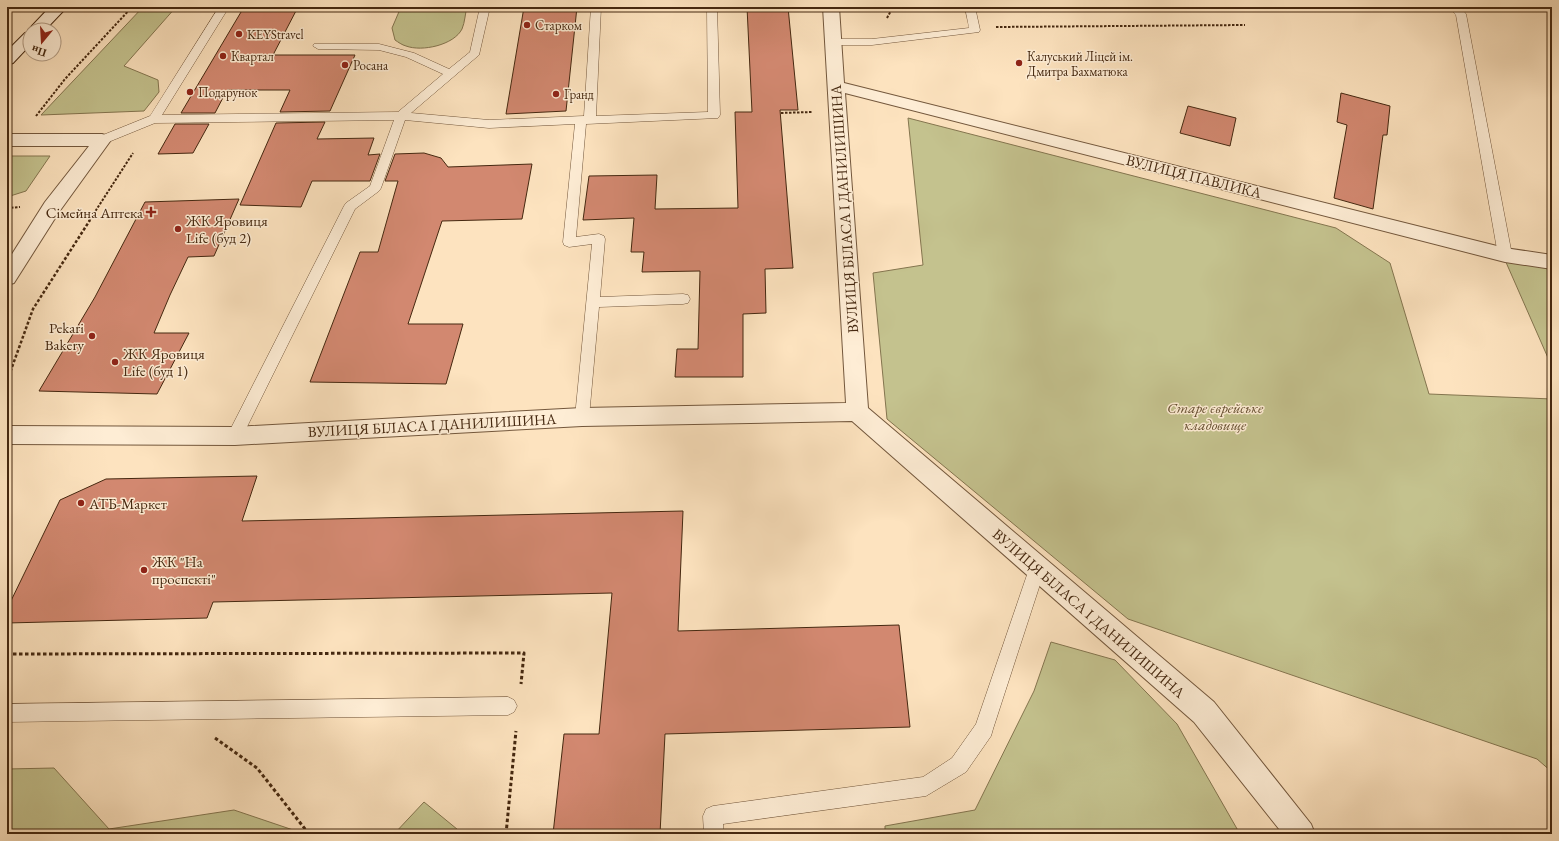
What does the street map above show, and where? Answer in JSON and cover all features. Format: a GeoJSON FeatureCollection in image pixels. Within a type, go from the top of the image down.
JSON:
{"type":"FeatureCollection","features":[{"type":"Feature","properties":{"kind":"street"},"geometry":{"type":"LineString","coordinates":[[44,22],[58,7]]}},
{"type":"Feature","properties":{"kind":"street","name":"ВУЛИЦЯ БІЛАСА І ДАНИЛИШИНА"},"geometry":{"type":"LineString","coordinates":[[831,7],[857,412]]}},
{"type":"Feature","properties":{"kind":"street"},"geometry":{"type":"LineString","coordinates":[[7,60],[22,44]]}},
{"type":"Feature","properties":{"kind":"street","name":"ВУЛИЦЯ ПАВЛИКА"},"geometry":{"type":"LineString","coordinates":[[836,86],[1505,255],[1552,262]]}},
{"type":"Feature","properties":{"kind":"street"},"geometry":{"type":"LineString","coordinates":[[7,140],[102,140]]}},
{"type":"Feature","properties":{"kind":"street"},"geometry":{"type":"LineString","coordinates":[[7,278],[52,207],[102,140]]}},
{"type":"Feature","properties":{"kind":"street","name":"ВУЛИЦЯ БІЛАСА І ДАНИЛИШИНА"},"geometry":{"type":"LineString","coordinates":[[7,435],[235,436],[582,417],[857,412],[1204,712],[1301,834]]}},
{"type":"Feature","properties":{"kind":"lane"},"geometry":{"type":"LineString","coordinates":[[154,119],[224,7]]}},
{"type":"Feature","properties":{"kind":"lane"},"geometry":{"type":"LineString","coordinates":[[235,436],[350,206],[375,188],[401,116],[475,53],[485,7]]}},
{"type":"Feature","properties":{"kind":"lane"},"geometry":{"type":"LineString","coordinates":[[582,417],[599,239],[569,242],[585,120],[596,7]]}},
{"type":"Feature","properties":{"kind":"lane"},"geometry":{"type":"LineString","coordinates":[[102,140],[154,119],[401,116],[489,124],[714,116],[712,7]]}},
{"type":"Feature","properties":{"kind":"lane"},"geometry":{"type":"LineString","coordinates":[[833,42],[872,42],[975,30],[970,7]]}},
{"type":"Feature","properties":{"kind":"lane"},"geometry":{"type":"LineString","coordinates":[[1454,7],[1461,14],[1505,255]]}},
{"type":"Feature","properties":{"kind":"lane"},"geometry":{"type":"LineString","coordinates":[[318,46],[379,47],[410,55],[451,74]]}},
{"type":"Feature","properties":{"kind":"lane"},"geometry":{"type":"LineString","coordinates":[[593,302],[684,299]]}},
{"type":"Feature","properties":{"kind":"lane"},"geometry":{"type":"LineString","coordinates":[[714,834],[714,816],[926,786],[959,765],[984,729],[1037,569]]}},
{"type":"Feature","properties":{"kind":"lane"},"geometry":{"type":"LineString","coordinates":[[7,714],[508,706]]}},
{"type":"Feature","properties":{"kind":"path"},"geometry":{"type":"LineString","coordinates":[[34,117],[65,79],[132,7]]}},
{"type":"Feature","properties":{"kind":"path"},"geometry":{"type":"LineString","coordinates":[[975,27],[1245,25]]}},
{"type":"Feature","properties":{"kind":"path"},"geometry":{"type":"LineString","coordinates":[[7,381],[33,309],[154,119]]}},
{"type":"Feature","properties":{"kind":"path"},"geometry":{"type":"LineString","coordinates":[[7,654],[524,653],[520,692]]}},
{"type":"Feature","properties":{"kind":"path"},"geometry":{"type":"LineString","coordinates":[[506,834],[517,724]]}},
{"type":"Feature","properties":{"kind":"path"},"geometry":{"type":"LineString","coordinates":[[214,737],[257,768],[309,834]]}},
{"type":"Feature","properties":{"kind":"green space"},"geometry":{"type":"Polygon","coordinates":[[[143,7],[176,7],[124,66],[158,80],[159,92],[144,111],[41,115],[143,7]]]}},
{"type":"Feature","properties":{"kind":"green space"},"geometry":{"type":"Polygon","coordinates":[[[401,7],[467,7],[463,26],[458,35],[437,46],[413,48],[405,46],[395,40],[392,28],[401,7]]]}},
{"type":"Feature","properties":{"kind":"green space","name":"Старе єврейське кладовище"},"geometry":{"type":"Polygon","coordinates":[[[908,118],[1336,228],[1390,263],[1429,394],[1552,399],[1552,772],[1537,759],[1128,619],[887,419],[873,273],[923,265],[908,118]]]}},
{"type":"Feature","properties":{"kind":"green space"},"geometry":{"type":"Polygon","coordinates":[[[7,156],[50,156],[26,191],[7,197],[7,156]]]}},
{"type":"Feature","properties":{"kind":"green space"},"geometry":{"type":"Polygon","coordinates":[[[1505,260],[1552,267],[1552,367],[1505,260]]]}},
{"type":"Feature","properties":{"kind":"green space"},"geometry":{"type":"Polygon","coordinates":[[[1051,642],[1115,660],[1177,724],[1240,834],[885,834],[885,826],[975,810],[1034,691],[1051,642]]]}},
{"type":"Feature","properties":{"kind":"green space"},"geometry":{"type":"Polygon","coordinates":[[[54,768],[109,829],[234,810],[305,834],[7,834],[7,769],[54,768]]]}},
{"type":"Feature","properties":{"kind":"green space"},"geometry":{"type":"Polygon","coordinates":[[[424,802],[463,834],[394,834],[424,802]]]}},
{"type":"Feature","properties":{"kind":"building"},"geometry":{"type":"Polygon","coordinates":[[[244,7],[298,7],[273,55],[355,55],[330,111],[280,112],[290,90],[227,90],[215,113],[181,113],[244,7]]]}},
{"type":"Feature","properties":{"kind":"building"},"geometry":{"type":"Polygon","coordinates":[[[524,7],[577,7],[566,111],[506,114],[524,7]]]}},
{"type":"Feature","properties":{"kind":"building"},"geometry":{"type":"Polygon","coordinates":[[[747,7],[788,7],[798,110],[780,110],[793,268],[765,269],[766,313],[743,314],[743,377],[675,377],[677,349],[698,349],[700,271],[642,272],[644,252],[631,252],[634,218],[583,220],[589,176],[657,175],[655,209],[738,208],[735,112],[752,112],[747,7]]]}},
{"type":"Feature","properties":{"kind":"building"},"geometry":{"type":"Polygon","coordinates":[[[1341,93],[1390,106],[1387,135],[1383,135],[1373,209],[1334,198],[1347,125],[1337,122],[1341,93]]]}},
{"type":"Feature","properties":{"kind":"building"},"geometry":{"type":"Polygon","coordinates":[[[1188,106],[1236,118],[1230,146],[1180,133],[1188,106]]]}},
{"type":"Feature","properties":{"kind":"building"},"geometry":{"type":"Polygon","coordinates":[[[325,122],[317,139],[374,138],[368,155],[380,154],[370,181],[312,181],[301,207],[240,205],[276,123],[325,122]]]}},
{"type":"Feature","properties":{"kind":"building"},"geometry":{"type":"Polygon","coordinates":[[[175,124],[209,124],[193,153],[158,154],[175,124]]]}},
{"type":"Feature","properties":{"kind":"building"},"geometry":{"type":"Polygon","coordinates":[[[424,153],[441,158],[448,167],[532,164],[522,219],[442,221],[408,324],[463,324],[446,384],[310,382],[360,252],[378,252],[398,181],[385,181],[395,154],[424,153]]]}},
{"type":"Feature","properties":{"kind":"building"},"geometry":{"type":"Polygon","coordinates":[[[239,199],[214,256],[188,257],[154,333],[189,333],[157,394],[39,391],[95,297],[145,202],[239,199]]]}},
{"type":"Feature","properties":{"kind":"building"},"geometry":{"type":"Polygon","coordinates":[[[257,476],[242,521],[683,511],[678,631],[899,625],[910,727],[665,734],[660,834],[553,834],[564,734],[599,734],[612,593],[213,602],[207,618],[7,623],[7,609],[60,500],[106,479],[257,476]]]}},
{"type":"Feature","properties":{"kind":"place","name":"Старком"},"geometry":{"type":"Point","coordinates":[527,25]}},
{"type":"Feature","properties":{"kind":"place","name":"KEYStravel"},"geometry":{"type":"Point","coordinates":[239,34]}},
{"type":"Feature","properties":{"kind":"place","name":"Квартал"},"geometry":{"type":"Point","coordinates":[223,56]}},
{"type":"Feature","properties":{"kind":"place","name":"Калуський Ліцей ім. Дмитра Бахматюка"},"geometry":{"type":"Point","coordinates":[1019,63]}},
{"type":"Feature","properties":{"kind":"place","name":"Росана"},"geometry":{"type":"Point","coordinates":[345,65]}},
{"type":"Feature","properties":{"kind":"place","name":"Подарунок"},"geometry":{"type":"Point","coordinates":[190,92]}},
{"type":"Feature","properties":{"kind":"place","name":"Гранд"},"geometry":{"type":"Point","coordinates":[556,94]}},
{"type":"Feature","properties":{"kind":"place","name":"Сімейна Аптека"},"geometry":{"type":"Point","coordinates":[151,212]}},
{"type":"Feature","properties":{"kind":"place","name":"ЖК Яровиця Life (буд 2)"},"geometry":{"type":"Point","coordinates":[178,229]}},
{"type":"Feature","properties":{"kind":"place","name":"Pekari Bakery"},"geometry":{"type":"Point","coordinates":[92,336]}},
{"type":"Feature","properties":{"kind":"place","name":"ЖК Яровиця Life (буд 1)"},"geometry":{"type":"Point","coordinates":[115,362]}},
{"type":"Feature","properties":{"kind":"place","name":"АТБ-Маркет"},"geometry":{"type":"Point","coordinates":[81,503]}},
{"type":"Feature","properties":{"kind":"place","name":"ЖК \"На проспекті\""},"geometry":{"type":"Point","coordinates":[144,570]}}]}
